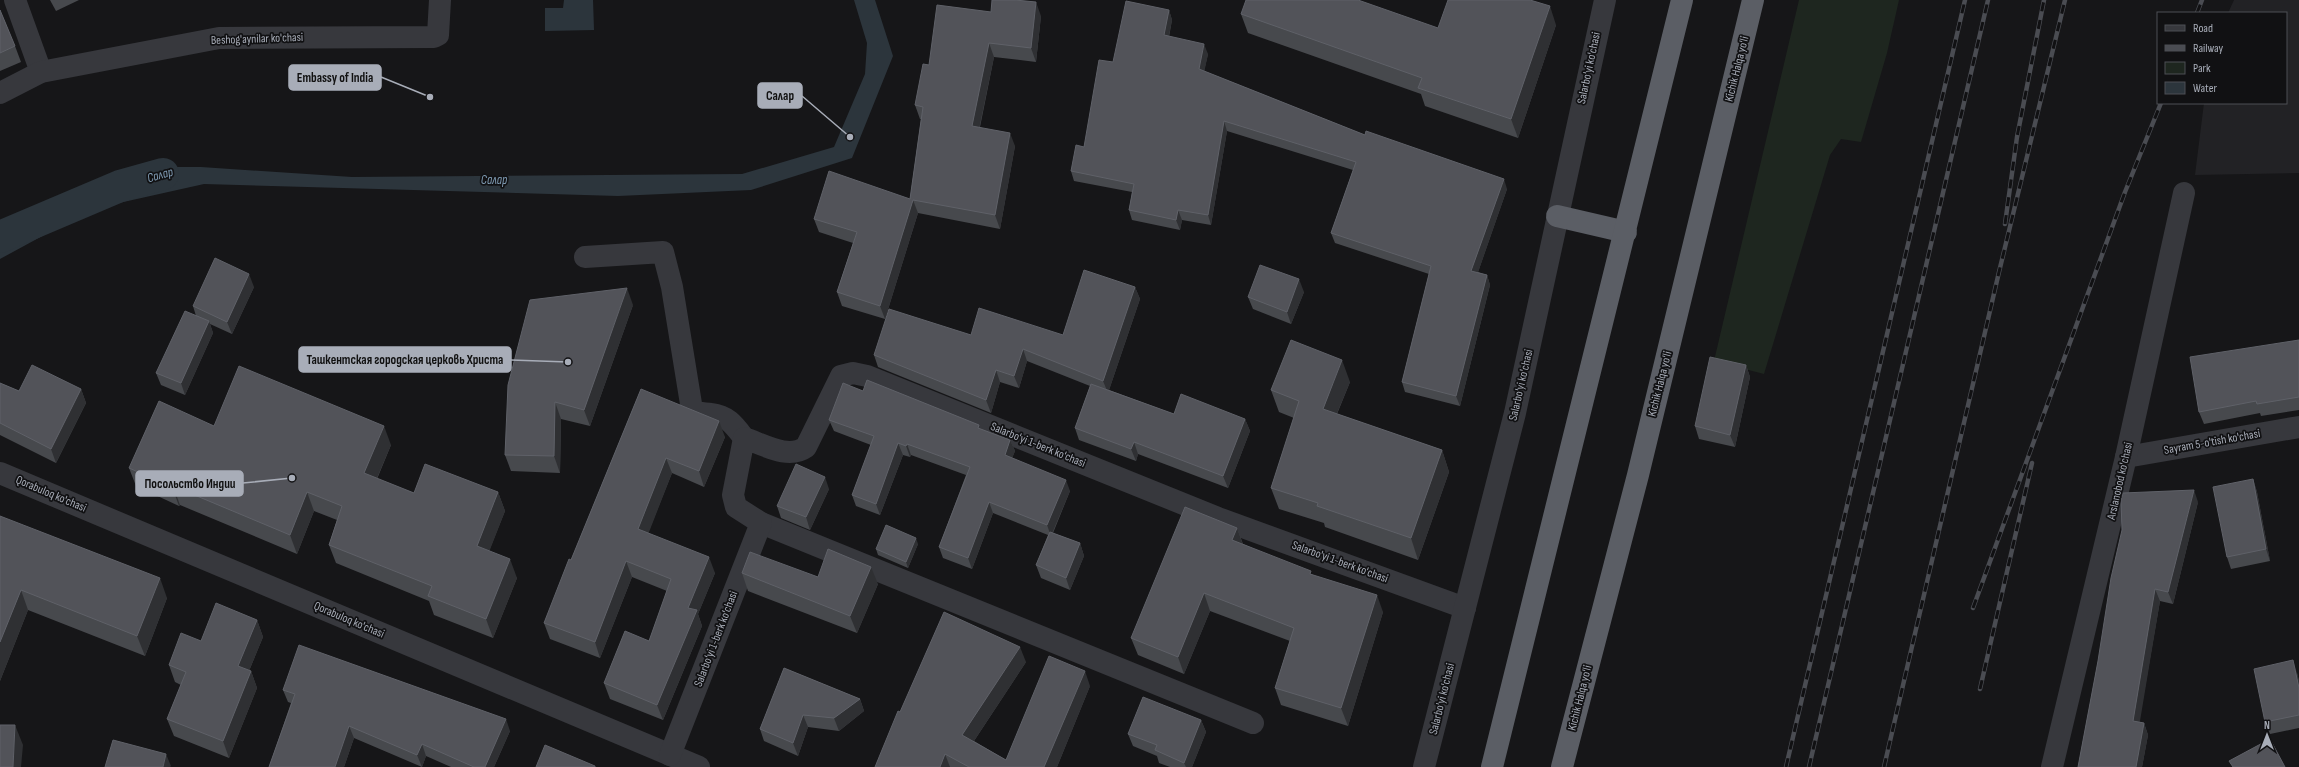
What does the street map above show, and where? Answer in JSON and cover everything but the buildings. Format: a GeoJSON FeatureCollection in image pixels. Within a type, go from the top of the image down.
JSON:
{"type":"FeatureCollection","features":[{"type":"Feature","properties":{"kind":"highway"},"geometry":{"type":"LineString","coordinates":[[1492,767],[1626,232],[1682,0]]}},
{"type":"Feature","properties":{"kind":"highway","name":"Kichik Halqa yo'li"},"geometry":{"type":"LineString","coordinates":[[1562,767],[1638,475],[1753,0]]}},
{"type":"Feature","properties":{"kind":"highway"},"geometry":{"type":"LineString","coordinates":[[1557,216],[1626,232]]}},
{"type":"Feature","properties":{"kind":"street"},"geometry":{"type":"LineString","coordinates":[[15,0],[41,72]]}},
{"type":"Feature","properties":{"kind":"street","name":"Beshog'aynilar ko'chasi"},"geometry":{"type":"LineString","coordinates":[[0,93],[41,72],[219,38],[434,37],[438,35],[440,29],[440,0]]}},
{"type":"Feature","properties":{"kind":"street","name":"Salarbo'yi ko'chasi"},"geometry":{"type":"LineString","coordinates":[[1424,767],[1515,413],[1605,0]]}},
{"type":"Feature","properties":{"kind":"street","name":"Arslanobod ko'chasi"},"geometry":{"type":"LineString","coordinates":[[2052,767],[2126,458],[2184,194]]}},
{"type":"Feature","properties":{"kind":"street"},"geometry":{"type":"LineString","coordinates":[[585,257],[663,252],[672,287],[692,410],[729,419],[744,438],[734,495],[736,507],[762,523],[1253,723]]}},
{"type":"Feature","properties":{"kind":"street","name":"Salarbo'yi 1-berk ko'chasi"},"geometry":{"type":"LineString","coordinates":[[744,438],[788,453],[801,451],[806,447],[841,376],[853,372],[875,379],[1218,518],[1465,608]]}},
{"type":"Feature","properties":{"kind":"street","name":"Sayram 5-o'tish ko'chasi"},"geometry":{"type":"LineString","coordinates":[[2126,458],[2299,427]]}},
{"type":"Feature","properties":{"kind":"street","name":"Qorabuloq ko'chasi"},"geometry":{"type":"LineString","coordinates":[[0,472],[699,767]]}},
{"type":"Feature","properties":{"kind":"street","name":"Salarbo'yi 1-berk ko'chasi"},"geometry":{"type":"LineString","coordinates":[[670,755],[762,523]]}},
{"type":"Feature","properties":{"kind":"shaded area"},"geometry":{"type":"Polygon","coordinates":[[[2234,0],[2299,0],[2299,173],[2195,175],[2204,104],[2287,104],[2287,12],[2228,12],[2234,0]]]}},
{"type":"Feature","properties":{"kind":"green space"},"geometry":{"type":"Polygon","coordinates":[[[1799,0],[1899,0],[1887,53],[1861,142],[1841,139],[1830,155],[1764,374],[1714,361],[1799,0]]]}},
{"type":"Feature","properties":{"kind":"water"},"geometry":{"type":"Polygon","coordinates":[[[564,0],[593,0],[594,30],[545,31],[545,8],[563,8],[564,0]]]}},
{"type":"Feature","properties":{"kind":"water","name":"Салар"},"geometry":{"type":"Polygon","coordinates":[[[854,0],[875,0],[893,56],[852,158],[751,190],[618,196],[204,184],[92,209],[0,259],[0,231],[173,167],[201,167],[352,177],[742,174],[834,147],[865,74],[867,43],[854,0]]]}},
{"type":"Feature","properties":{"kind":"waterway","name":"Салар"},"geometry":{"type":"LineString","coordinates":[[0,237],[120,186],[163,174]]}},
{"type":"Feature","properties":{"kind":"railway"},"geometry":{"type":"LineString","coordinates":[[1786,767],[1965,0]]}},
{"type":"Feature","properties":{"kind":"railway"},"geometry":{"type":"LineString","coordinates":[[1809,767],[1988,0]]}},
{"type":"Feature","properties":{"kind":"railway"},"geometry":{"type":"LineString","coordinates":[[2005,224],[2017,137],[2044,0]]}},
{"type":"Feature","properties":{"kind":"railway"},"geometry":{"type":"LineString","coordinates":[[1884,767],[1999,272],[2065,0]]}},
{"type":"Feature","properties":{"kind":"railway"},"geometry":{"type":"LineString","coordinates":[[2197,12],[2202,0]]}},
{"type":"Feature","properties":{"kind":"railway"},"geometry":{"type":"LineString","coordinates":[[1973,608],[2125,192],[2161,104]]}},
{"type":"Feature","properties":{"kind":"railway"},"geometry":{"type":"LineString","coordinates":[[1980,689],[2032,463]]}},
{"type":"Feature","properties":{"kind":"place","name":"Embassy of India"},"geometry":{"type":"Point","coordinates":[430,97]}},
{"type":"Feature","properties":{"kind":"place","name":"Салар"},"geometry":{"type":"Point","coordinates":[850,137]}},
{"type":"Feature","properties":{"kind":"place","name":"Ташкентская городская церковь Христа"},"geometry":{"type":"Point","coordinates":[568,362]}},
{"type":"Feature","properties":{"kind":"place","name":"Посольство Индии"},"geometry":{"type":"Point","coordinates":[292,478]}}]}
